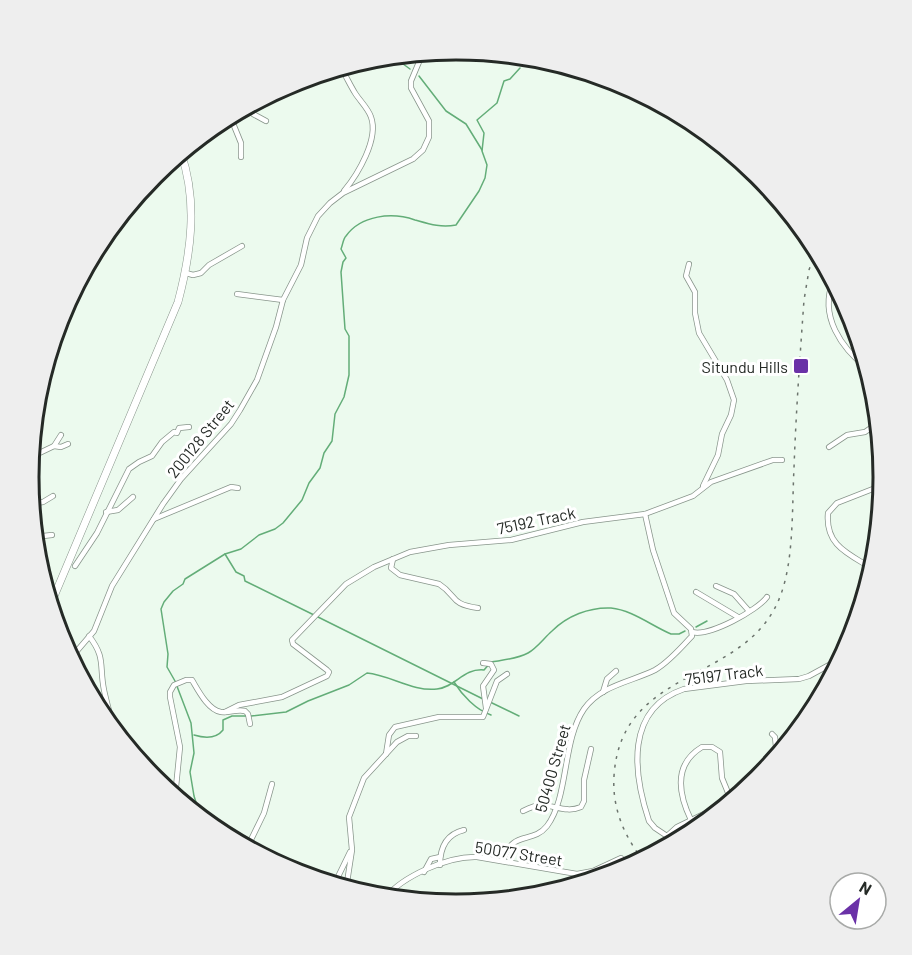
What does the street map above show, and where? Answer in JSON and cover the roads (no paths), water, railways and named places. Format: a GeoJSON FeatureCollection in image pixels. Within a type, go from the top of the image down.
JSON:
{"type":"FeatureCollection","features":[{"type":"Feature","properties":{"kind":"street"},"geometry":{"type":"LineString","coordinates":[[343,193],[413,159],[423,150],[429,137],[429,121],[411,88],[411,81],[419,62]]}},
{"type":"Feature","properties":{"kind":"street"},"geometry":{"type":"LineString","coordinates":[[343,193],[361,166],[373,125],[369,113],[345,76]]}},
{"type":"Feature","properties":{"kind":"street"},"geometry":{"type":"LineString","coordinates":[[254,113],[266,121]]}},
{"type":"Feature","properties":{"kind":"street"},"geometry":{"type":"LineString","coordinates":[[234,125],[241,143],[241,157]]}},
{"type":"Feature","properties":{"kind":"street"},"geometry":{"type":"LineString","coordinates":[[55,593],[152,369],[178,302],[189,252],[190,196],[184,162]]}},
{"type":"Feature","properties":{"kind":"street","name":"200128 Street"},"geometry":{"type":"LineString","coordinates":[[77,650],[98,623],[112,586],[181,479],[231,424],[240,410],[260,371],[283,300],[301,265],[312,228],[325,208],[343,193]]}},
{"type":"Feature","properties":{"kind":"street"},"geometry":{"type":"LineString","coordinates":[[186,273],[193,275],[201,273],[209,265],[242,246]]}},
{"type":"Feature","properties":{"kind":"street"},"geometry":{"type":"LineString","coordinates":[[689,264],[686,276],[695,292],[695,313],[699,333],[727,380],[734,400],[731,415],[720,440],[718,455],[702,489]]}},
{"type":"Feature","properties":{"kind":"street"},"geometry":{"type":"LineString","coordinates":[[830,292],[829,310],[837,336],[846,350],[856,358]]}},
{"type":"Feature","properties":{"kind":"street"},"geometry":{"type":"LineString","coordinates":[[237,294],[283,300]]}},
{"type":"Feature","properties":{"kind":"street"},"geometry":{"type":"LineString","coordinates":[[75,566],[97,533],[129,469],[152,456],[162,442],[174,432],[177,433],[179,428],[189,427]]}},
{"type":"Feature","properties":{"kind":"street"},"geometry":{"type":"LineString","coordinates":[[829,447],[847,435],[865,432],[870,429]]}},
{"type":"Feature","properties":{"kind":"street"},"geometry":{"type":"LineString","coordinates":[[40,453],[54,446],[61,435]]}},
{"type":"Feature","properties":{"kind":"street"},"geometry":{"type":"LineString","coordinates":[[54,446],[62,447],[68,444]]}},
{"type":"Feature","properties":{"kind":"street","name":"75192 Track"},"geometry":{"type":"LineString","coordinates":[[225,712],[239,705],[282,697],[328,674],[323,666],[293,644],[293,636],[318,614],[342,587],[374,567],[429,547],[511,540],[583,522],[645,514],[693,496],[722,478],[773,460],[782,460]]}},
{"type":"Feature","properties":{"kind":"street"},"geometry":{"type":"LineString","coordinates":[[154,519],[231,487],[238,488]]}},
{"type":"Feature","properties":{"kind":"street"},"geometry":{"type":"LineString","coordinates":[[864,563],[837,546],[828,530],[828,513],[837,503],[873,489]]}},
{"type":"Feature","properties":{"kind":"street"},"geometry":{"type":"LineString","coordinates":[[40,503],[53,496]]}},
{"type":"Feature","properties":{"kind":"street"},"geometry":{"type":"LineString","coordinates":[[106,512],[118,510],[133,497]]}},
{"type":"Feature","properties":{"kind":"street"},"geometry":{"type":"LineString","coordinates":[[645,514],[653,550],[674,613],[693,632],[701,634],[738,617],[759,606],[767,597]]}},
{"type":"Feature","properties":{"kind":"street"},"geometry":{"type":"LineString","coordinates":[[44,536],[52,535]]}},
{"type":"Feature","properties":{"kind":"street"},"geometry":{"type":"LineString","coordinates":[[393,559],[391,568],[400,575],[439,584],[455,601],[478,608]]}},
{"type":"Feature","properties":{"kind":"street"},"geometry":{"type":"LineString","coordinates":[[716,586],[735,595],[749,611]]}},
{"type":"Feature","properties":{"kind":"street"},"geometry":{"type":"LineString","coordinates":[[696,592],[738,617]]}},
{"type":"Feature","properties":{"kind":"street","name":"50400 Street"},"geometry":{"type":"LineString","coordinates":[[503,861],[511,843],[542,831],[546,826],[554,809],[576,724],[589,703],[603,692],[630,678],[657,669],[690,639],[693,632]]}},
{"type":"Feature","properties":{"kind":"street"},"geometry":{"type":"LineString","coordinates":[[88,636],[96,645],[102,658],[104,690],[109,709]]}},
{"type":"Feature","properties":{"kind":"street"},"geometry":{"type":"LineString","coordinates":[[483,663],[491,664],[494,670],[483,686],[487,711]]}},
{"type":"Feature","properties":{"kind":"street","name":"75197 Track"},"geometry":{"type":"LineString","coordinates":[[667,836],[649,821],[637,765],[639,736],[655,707],[684,689],[746,681],[799,679],[828,665]]}},
{"type":"Feature","properties":{"kind":"street"},"geometry":{"type":"LineString","coordinates":[[603,692],[607,679],[616,671]]}},
{"type":"Feature","properties":{"kind":"street"},"geometry":{"type":"LineString","coordinates":[[386,754],[389,735],[395,726],[439,717],[461,715],[482,717],[487,711],[498,680],[507,674]]}},
{"type":"Feature","properties":{"kind":"street"},"geometry":{"type":"LineString","coordinates":[[176,786],[180,755],[170,697],[172,688],[177,684],[192,680],[204,699],[215,709],[225,712],[245,711],[250,724]]}},
{"type":"Feature","properties":{"kind":"street"},"geometry":{"type":"LineString","coordinates":[[772,734],[775,737],[776,745]]}},
{"type":"Feature","properties":{"kind":"street"},"geometry":{"type":"LineString","coordinates":[[347,880],[352,850],[349,821],[355,799],[368,772],[398,741],[408,736],[416,736]]}},
{"type":"Feature","properties":{"kind":"street"},"geometry":{"type":"LineString","coordinates":[[691,820],[684,805],[682,776],[687,760],[702,747],[712,747],[720,752],[722,778],[730,792]]}},
{"type":"Feature","properties":{"kind":"street"},"geometry":{"type":"LineString","coordinates":[[523,811],[538,806],[575,809],[583,805],[584,780],[591,749]]}},
{"type":"Feature","properties":{"kind":"street"},"geometry":{"type":"LineString","coordinates":[[251,841],[264,813],[272,784]]}},
{"type":"Feature","properties":{"kind":"street"},"geometry":{"type":"LineString","coordinates":[[667,836],[699,816]]}},
{"type":"Feature","properties":{"kind":"street"},"geometry":{"type":"LineString","coordinates":[[440,865],[442,849],[451,834],[464,830]]}},
{"type":"Feature","properties":{"kind":"street"},"geometry":{"type":"LineString","coordinates":[[338,877],[352,850]]}},
{"type":"Feature","properties":{"kind":"street","name":"50077 Street"},"geometry":{"type":"LineString","coordinates":[[394,890],[402,882],[463,857],[477,856],[579,874],[587,873]]}},
{"type":"Feature","properties":{"kind":"street"},"geometry":{"type":"LineString","coordinates":[[424,872],[430,861],[440,857]]}},
{"type":"Feature","properties":{"kind":"street","name":"50077 Street"},"geometry":{"type":"LineString","coordinates":[[600,869],[621,858]]}},
{"type":"Feature","properties":{"kind":"waterway"},"geometry":{"type":"LineString","coordinates":[[403,64],[410,69]]}},
{"type":"Feature","properties":{"kind":"waterway"},"geometry":{"type":"LineString","coordinates":[[196,803],[190,772],[194,753],[191,723],[175,681],[167,667],[168,654],[161,609],[164,602],[183,584],[185,579],[225,554],[241,549],[259,535],[275,529],[302,500],[332,441],[335,414],[344,397],[349,375],[349,336],[345,329],[341,272],[346,258],[341,249],[344,239],[352,229],[378,217],[397,216],[435,225],[456,225],[485,178],[487,165],[482,151],[484,133],[477,120],[497,103],[504,81],[510,79],[520,68]]}},
{"type":"Feature","properties":{"kind":"waterway"},"geometry":{"type":"LineString","coordinates":[[419,76],[446,111],[466,124],[482,150]]}},
{"type":"Feature","properties":{"kind":"waterway"},"geometry":{"type":"LineString","coordinates":[[225,554],[236,572],[244,576],[245,581],[314,615]]}},
{"type":"Feature","properties":{"kind":"waterway"},"geometry":{"type":"LineString","coordinates":[[251,716],[286,712],[349,685],[367,673],[419,688],[444,688],[470,672],[484,670],[491,662],[528,653],[564,621],[595,609],[619,609],[671,634],[685,631]]}},
{"type":"Feature","properties":{"kind":"waterway"},"geometry":{"type":"LineString","coordinates":[[318,617],[483,699]]}},
{"type":"Feature","properties":{"kind":"waterway"},"geometry":{"type":"LineString","coordinates":[[696,627],[707,621]]}},
{"type":"Feature","properties":{"kind":"waterway"},"geometry":{"type":"LineString","coordinates":[[454,682],[470,702],[491,715]]}},
{"type":"Feature","properties":{"kind":"waterway"},"geometry":{"type":"LineString","coordinates":[[490,702],[519,716]]}},
{"type":"Feature","properties":{"kind":"waterway"},"geometry":{"type":"LineString","coordinates":[[194,735],[213,736],[223,730],[223,720],[232,716],[246,716]]}},
{"type":"Feature","properties":{"kind":"railway"},"geometry":{"type":"LineString","coordinates":[[638,852],[625,831],[615,799],[614,776],[622,740],[639,713],[661,693],[742,645],[765,623],[781,594],[788,565],[792,532],[804,300],[812,261]]}},
{"type":"Feature","properties":{"kind":"place","name":"Situndu Hills"},"geometry":{"type":"Point","coordinates":[801,366]}}]}
